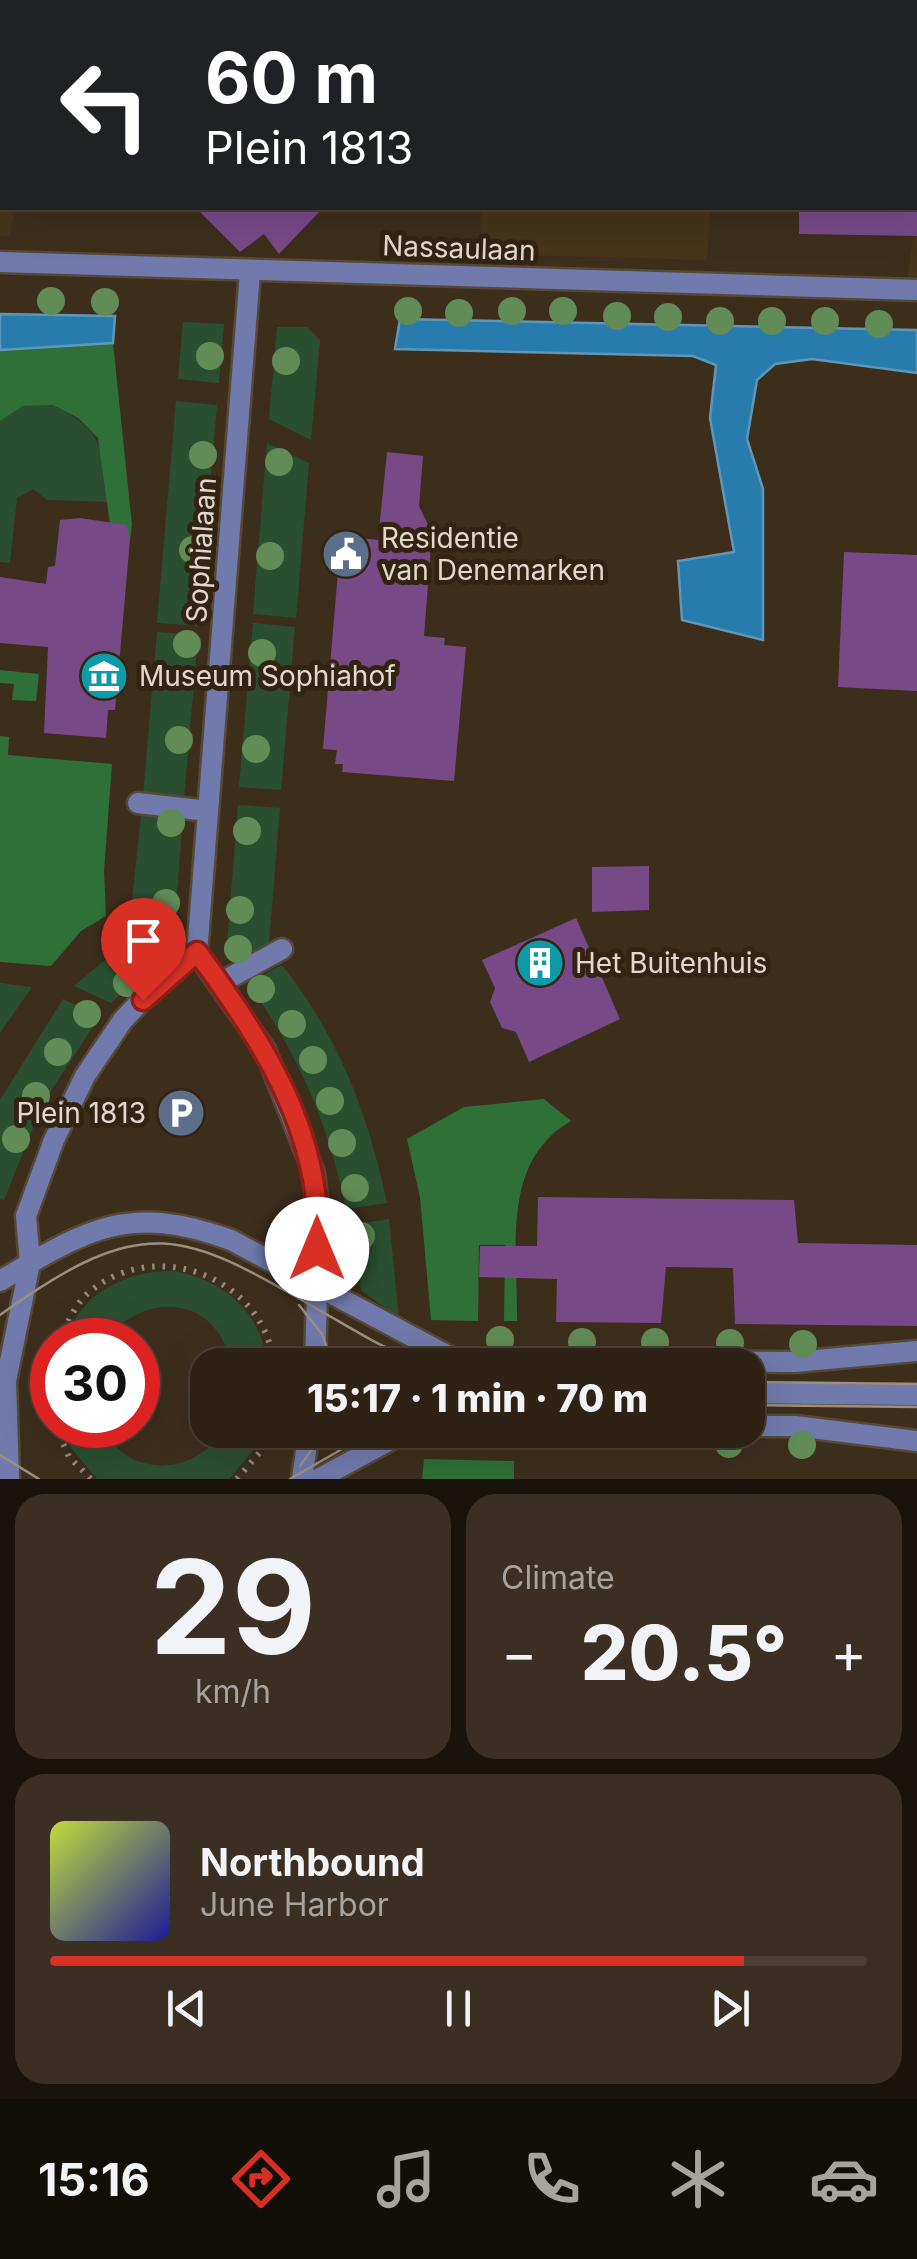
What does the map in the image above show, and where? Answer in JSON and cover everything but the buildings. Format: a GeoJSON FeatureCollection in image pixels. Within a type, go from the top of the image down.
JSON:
{"type":"FeatureCollection","features":[{"type":"Feature","properties":{"kind":"street","name":"Nassaulaan"},"geometry":{"type":"LineString","coordinates":[[0,262],[917,290]]}},
{"type":"Feature","properties":{"kind":"street","name":"Sophialaan"},"geometry":{"type":"LineString","coordinates":[[197,952],[250,272]]}},
{"type":"Feature","properties":{"kind":"street"},"geometry":{"type":"LineString","coordinates":[[138,803],[208,812]]}},
{"type":"Feature","properties":{"kind":"street"},"geometry":{"type":"LineString","coordinates":[[220,982],[282,949]]}},
{"type":"Feature","properties":{"kind":"street"},"geometry":{"type":"LineString","coordinates":[[9,1479],[6,1381],[30,1263],[26,1216],[54,1140],[84,1076],[124,1020],[162,979],[197,952],[264,1050],[314,1173],[319,1217],[315,1348]]}},
{"type":"Feature","properties":{"kind":"street"},"geometry":{"type":"LineString","coordinates":[[0,1281],[75,1237],[114,1224],[152,1220],[195,1227],[231,1240],[430,1348]]}},
{"type":"Feature","properties":{"kind":"street"},"geometry":{"type":"LineString","coordinates":[[765,1362],[917,1352]]}},
{"type":"Feature","properties":{"kind":"street"},"geometry":{"type":"LineString","coordinates":[[765,1393],[917,1395]]}},
{"type":"Feature","properties":{"kind":"street"},"geometry":{"type":"LineString","coordinates":[[765,1426],[917,1441]]}},
{"type":"Feature","properties":{"kind":"street"},"geometry":{"type":"LineString","coordinates":[[302,1479],[306,1448]]}},
{"type":"Feature","properties":{"kind":"street"},"geometry":{"type":"LineString","coordinates":[[318,1479],[375,1448]]}},
{"type":"Feature","properties":{"kind":"path"},"geometry":{"type":"LineString","coordinates":[[73,1318],[86,1295],[112,1278],[141,1268],[172,1267],[202,1272],[230,1286],[253,1306],[268,1330],[271,1348]]}},
{"type":"Feature","properties":{"kind":"path"},"geometry":{"type":"LineString","coordinates":[[65,1448],[91,1479]]}},
{"type":"Feature","properties":{"kind":"path"},"geometry":{"type":"LineString","coordinates":[[237,1479],[263,1448]]}},
{"type":"Feature","properties":{"kind":"shaded area"},"geometry":{"type":"Polygon","coordinates":[[[0,210],[11,210],[14,216],[9,236],[0,235],[0,210]]]}},
{"type":"Feature","properties":{"kind":"shaded area"},"geometry":{"type":"Polygon","coordinates":[[[481,210],[710,210],[707,260],[480,254],[481,210]]]}},
{"type":"Feature","properties":{"kind":"shaded area"},"geometry":{"type":"Polygon","coordinates":[[[911,210],[917,210],[917,289],[906,289],[913,238],[911,210]]]}},
{"type":"Feature","properties":{"kind":"green space"},"geometry":{"type":"Polygon","coordinates":[[[183,322],[224,324],[219,383],[178,379],[183,322]]]}},
{"type":"Feature","properties":{"kind":"green space"},"geometry":{"type":"Polygon","coordinates":[[[277,327],[307,327],[320,340],[311,440],[269,419],[277,327]]]}},
{"type":"Feature","properties":{"kind":"green space"},"geometry":{"type":"Polygon","coordinates":[[[113,343],[132,525],[130,540],[110,524],[98,438],[78,418],[53,405],[23,406],[0,421],[0,350],[113,343]]]}},
{"type":"Feature","properties":{"kind":"green space"},"geometry":{"type":"Polygon","coordinates":[[[176,401],[217,405],[198,626],[157,623],[176,401]]]}},
{"type":"Feature","properties":{"kind":"green space"},"geometry":{"type":"Polygon","coordinates":[[[53,405],[83,425],[98,443],[108,502],[47,500],[33,489],[17,498],[10,563],[0,562],[0,421],[23,406],[53,405]]]}},
{"type":"Feature","properties":{"kind":"green space"},"geometry":{"type":"Polygon","coordinates":[[[267,443],[309,463],[296,618],[253,614],[267,443]]]}},
{"type":"Feature","properties":{"kind":"green space"},"geometry":{"type":"Polygon","coordinates":[[[253,623],[295,627],[281,790],[239,787],[253,623]]]}},
{"type":"Feature","properties":{"kind":"green space"},"geometry":{"type":"Polygon","coordinates":[[[157,632],[198,635],[184,798],[143,796],[157,632]]]}},
{"type":"Feature","properties":{"kind":"green space"},"geometry":{"type":"Polygon","coordinates":[[[0,670],[39,674],[36,701],[12,700],[14,684],[0,683],[0,670]]]}},
{"type":"Feature","properties":{"kind":"green space"},"geometry":{"type":"Polygon","coordinates":[[[0,736],[9,737],[8,755],[112,764],[104,871],[106,916],[81,931],[51,966],[0,962],[0,736]]]}},
{"type":"Feature","properties":{"kind":"green space"},"geometry":{"type":"Polygon","coordinates":[[[238,805],[280,808],[269,943],[234,961],[227,944],[238,805]]]}},
{"type":"Feature","properties":{"kind":"green space"},"geometry":{"type":"Polygon","coordinates":[[[141,815],[183,817],[173,943],[153,965],[128,938],[141,815]]]}},
{"type":"Feature","properties":{"kind":"green space"},"geometry":{"type":"Polygon","coordinates":[[[123,945],[147,971],[111,1003],[74,986],[123,945]]]}},
{"type":"Feature","properties":{"kind":"green space"},"geometry":{"type":"Polygon","coordinates":[[[282,965],[320,1020],[349,1078],[371,1138],[387,1203],[346,1209],[331,1148],[309,1091],[282,1036],[248,983],[282,965]]]}},
{"type":"Feature","properties":{"kind":"green space"},"geometry":{"type":"Polygon","coordinates":[[[0,983],[32,987],[0,1033],[0,983]]]}},
{"type":"Feature","properties":{"kind":"green space"},"geometry":{"type":"Polygon","coordinates":[[[63,999],[100,1016],[43,1103],[4,1200],[0,1199],[0,1100],[63,999]]]}},
{"type":"Feature","properties":{"kind":"green space"},"geometry":{"type":"Polygon","coordinates":[[[544,1099],[571,1121],[548,1138],[523,1183],[516,1237],[517,1321],[504,1321],[505,1245],[479,1245],[478,1321],[431,1320],[420,1197],[407,1139],[464,1107],[544,1099]]]}},
{"type":"Feature","properties":{"kind":"green space"},"geometry":{"type":"Polygon","coordinates":[[[389,1219],[399,1318],[361,1290],[349,1225],[389,1219]]]}},
{"type":"Feature","properties":{"kind":"green space"},"geometry":{"type":"Polygon","coordinates":[[[157,1272],[193,1276],[225,1291],[249,1315],[264,1348],[226,1348],[212,1325],[196,1313],[178,1308],[159,1307],[132,1318],[76,1318],[108,1287],[157,1272]]]}},
{"type":"Feature","properties":{"kind":"green space"},"geometry":{"type":"Polygon","coordinates":[[[71,1448],[118,1448],[142,1462],[160,1465],[177,1464],[207,1448],[253,1448],[229,1479],[97,1479],[71,1448]]]}},
{"type":"Feature","properties":{"kind":"green space"},"geometry":{"type":"Polygon","coordinates":[[[424,1459],[514,1461],[514,1479],[422,1479],[424,1459]]]}},
{"type":"Feature","properties":{"kind":"water"},"geometry":{"type":"Polygon","coordinates":[[[0,314],[115,316],[113,343],[0,350],[0,314]]]}},
{"type":"Feature","properties":{"kind":"water"},"geometry":{"type":"Polygon","coordinates":[[[400,319],[917,330],[917,373],[812,359],[775,364],[757,380],[747,439],[763,489],[763,640],[682,620],[678,561],[734,552],[710,418],[716,365],[693,356],[395,349],[400,319]]]}},
{"type":"Feature","properties":{"kind":"tram line"},"geometry":{"type":"LineString","coordinates":[[0,1315],[94,1258],[132,1246],[167,1244],[202,1251],[239,1266],[388,1348]]}},
{"type":"Feature","properties":{"kind":"tram line"},"geometry":{"type":"LineString","coordinates":[[299,1305],[322,1334],[327,1348]]}},
{"type":"Feature","properties":{"kind":"tram line"},"geometry":{"type":"LineString","coordinates":[[765,1382],[917,1384]]}},
{"type":"Feature","properties":{"kind":"tram line"},"geometry":{"type":"LineString","coordinates":[[765,1405],[917,1407]]}},
{"type":"Feature","properties":{"kind":"tram line"},"geometry":{"type":"LineString","coordinates":[[300,1466],[313,1448]]}},
{"type":"Feature","properties":{"kind":"tram line"},"geometry":{"type":"LineString","coordinates":[[290,1479],[344,1448]]}},
{"type":"Feature","properties":{"kind":"tram line"},"geometry":{"type":"LineString","coordinates":[[0,1455],[39,1479]]}},
{"type":"Feature","properties":{"kind":"place","name":"Residentie van Denemarken"},"geometry":{"type":"Point","coordinates":[346,554]}},
{"type":"Feature","properties":{"kind":"place","name":"Museum Sophiahof"},"geometry":{"type":"Point","coordinates":[104,676]}},
{"type":"Feature","properties":{"kind":"place","name":"Het Buitenhuis"},"geometry":{"type":"Point","coordinates":[540,963]}},
{"type":"Feature","properties":{"kind":"place","name":"Plein 1813"},"geometry":{"type":"Point","coordinates":[181,1113]}},
{"type":"Feature","properties":{"kind":"route"},"geometry":{"type":"LineString","coordinates":[[143,1000],[162,979],[197,952],[220,982],[264,1050],[297,1122],[314,1173],[319,1217],[317,1249]]}}]}
